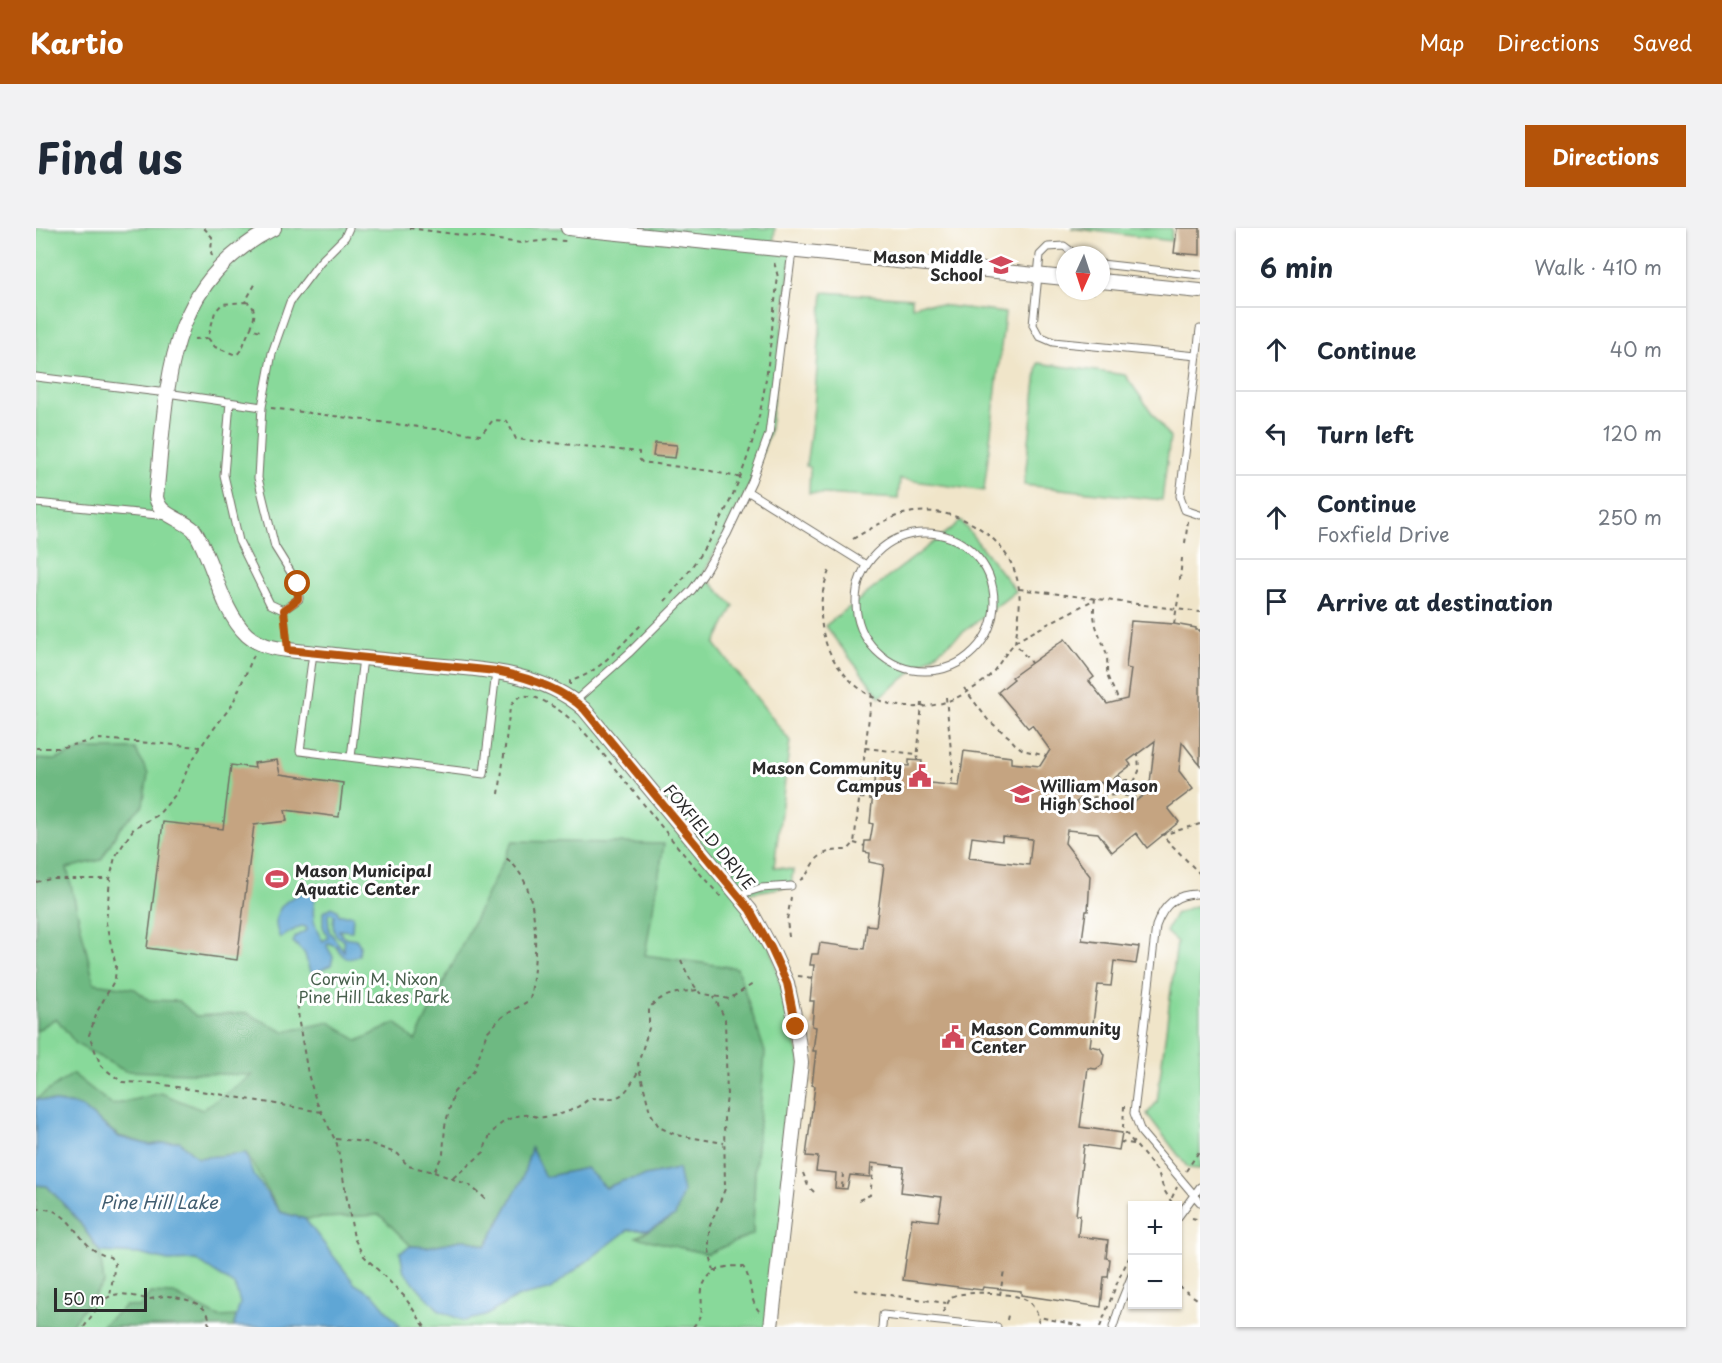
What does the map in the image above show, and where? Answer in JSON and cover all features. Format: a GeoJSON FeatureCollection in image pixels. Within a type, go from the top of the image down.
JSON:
{"type":"FeatureCollection","features":[{"type":"Feature","properties":{"kind":"street"},"geometry":{"type":"LineString","coordinates":[[260,643],[248,636],[237,622],[194,530],[186,523],[162,511],[156,497],[167,393],[179,333],[195,300],[216,271],[243,246],[274,228]]}},
{"type":"Feature","properties":{"kind":"street"},"geometry":{"type":"LineString","coordinates":[[568,228],[1056,277]]}},
{"type":"Feature","properties":{"kind":"street"},"geometry":{"type":"LineString","coordinates":[[1110,282],[1200,291]]}},
{"type":"Feature","properties":{"kind":"street","name":"FOXFIELD DRIVE"},"geometry":{"type":"LineString","coordinates":[[260,643],[272,648],[313,653],[496,671],[512,674],[557,691],[584,709],[733,900],[750,910],[787,983],[801,1063],[771,1327]]}},
{"type":"Feature","properties":{"kind":"lane"},"geometry":{"type":"LineString","coordinates":[[230,402],[224,475],[239,541],[270,604],[284,610],[298,599],[298,584],[275,547],[258,478],[262,407],[272,353],[290,302],[320,262],[345,237],[349,228]]}},
{"type":"Feature","properties":{"kind":"lane"},"geometry":{"type":"LineString","coordinates":[[1056,246],[1048,247],[1040,255],[1033,325],[1039,336],[1053,342],[1197,357]]}},
{"type":"Feature","properties":{"kind":"lane"},"geometry":{"type":"LineString","coordinates":[[574,701],[629,653],[698,582],[727,534],[769,434],[792,251]]}},
{"type":"Feature","properties":{"kind":"lane"},"geometry":{"type":"LineString","coordinates":[[1110,265],[1200,275]]}},
{"type":"Feature","properties":{"kind":"lane"},"geometry":{"type":"LineString","coordinates":[[1200,329],[1180,496],[1185,510],[1200,515]]}},
{"type":"Feature","properties":{"kind":"lane"},"geometry":{"type":"LineString","coordinates":[[36,377],[262,407]]}},
{"type":"Feature","properties":{"kind":"lane"},"geometry":{"type":"LineString","coordinates":[[747,491],[866,565]]}},
{"type":"Feature","properties":{"kind":"lane"},"geometry":{"type":"LineString","coordinates":[[36,503],[169,516]]}},
{"type":"Feature","properties":{"kind":"lane"},"geometry":{"type":"LineString","coordinates":[[940,534],[960,542],[976,555],[988,573],[994,593],[993,614],[987,634],[973,652],[955,664],[933,671],[911,670],[890,662],[873,648],[861,629],[856,608],[857,586],[866,565],[880,549],[908,535],[940,534]]}},
{"type":"Feature","properties":{"kind":"lane"},"geometry":{"type":"LineString","coordinates":[[313,653],[300,751],[484,774],[496,671]]}},
{"type":"Feature","properties":{"kind":"lane"},"geometry":{"type":"LineString","coordinates":[[351,757],[363,658]]}},
{"type":"Feature","properties":{"kind":"lane"},"geometry":{"type":"LineString","coordinates":[[733,900],[761,888],[791,886]]}},
{"type":"Feature","properties":{"kind":"lane"},"geometry":{"type":"LineString","coordinates":[[1200,894],[1179,896],[1160,914],[1156,926],[1134,1113],[1141,1132],[1200,1202]]}},
{"type":"Feature","properties":{"kind":"lane"},"geometry":{"type":"LineString","coordinates":[[1182,1210],[1200,1187]]}},
{"type":"Feature","properties":{"kind":"lane"},"geometry":{"type":"LineString","coordinates":[[1113,1327],[1128,1285]]}},
{"type":"Feature","properties":{"kind":"lane"},"geometry":{"type":"LineString","coordinates":[[882,1327],[883,1315],[998,1327]]}},
{"type":"Feature","properties":{"kind":"path"},"geometry":{"type":"LineString","coordinates":[[204,228],[212,237],[211,253],[216,271]]}},
{"type":"Feature","properties":{"kind":"path"},"geometry":{"type":"LineString","coordinates":[[409,228],[521,243],[550,240],[572,242]]}},
{"type":"Feature","properties":{"kind":"path"},"geometry":{"type":"LineString","coordinates":[[660,608],[700,557],[717,530],[740,478],[755,430],[763,393],[778,277],[774,262],[778,262]]}},
{"type":"Feature","properties":{"kind":"path"},"geometry":{"type":"LineString","coordinates":[[244,302],[257,281]]}},
{"type":"Feature","properties":{"kind":"path"},"geometry":{"type":"LineString","coordinates":[[244,302],[250,303],[255,311],[241,352],[236,355],[215,347],[207,338],[215,312],[222,304],[244,302]]}},
{"type":"Feature","properties":{"kind":"path"},"geometry":{"type":"LineString","coordinates":[[251,328],[260,331]]}},
{"type":"Feature","properties":{"kind":"path"},"geometry":{"type":"LineString","coordinates":[[262,407],[481,435],[493,420],[507,421],[516,439],[639,452],[639,459],[642,462],[711,471],[745,480]]}},
{"type":"Feature","properties":{"kind":"path"},"geometry":{"type":"LineString","coordinates":[[853,539],[896,517],[924,512],[946,513],[970,521],[989,536],[1007,555],[1018,582],[1020,611],[1015,643],[1031,663]]}},
{"type":"Feature","properties":{"kind":"path"},"geometry":{"type":"LineString","coordinates":[[1185,543],[1188,521]]}},
{"type":"Feature","properties":{"kind":"path"},"geometry":{"type":"LineString","coordinates":[[1180,580],[1182,558]]}},
{"type":"Feature","properties":{"kind":"path"},"geometry":{"type":"LineString","coordinates":[[829,571],[824,584],[820,610],[824,636],[834,660],[851,682],[871,697],[888,704],[914,708],[946,703],[968,692],[987,678],[1015,643],[1095,599]]}},
{"type":"Feature","properties":{"kind":"path"},"geometry":{"type":"LineString","coordinates":[[1018,590],[1200,612]]}},
{"type":"Feature","properties":{"kind":"path"},"geometry":{"type":"LineString","coordinates":[[1174,624],[1179,594]]}},
{"type":"Feature","properties":{"kind":"path"},"geometry":{"type":"LineString","coordinates":[[1095,599],[1092,615],[1094,624],[1106,651],[1108,679],[1117,693],[1118,702]]}},
{"type":"Feature","properties":{"kind":"path"},"geometry":{"type":"LineString","coordinates":[[284,610],[288,650]]}},
{"type":"Feature","properties":{"kind":"path"},"geometry":{"type":"LineString","coordinates":[[570,685],[570,681],[586,675],[605,660],[643,624]]}},
{"type":"Feature","properties":{"kind":"path"},"geometry":{"type":"LineString","coordinates":[[260,643],[232,705],[190,764],[176,794],[158,815],[134,828],[115,856],[110,879],[106,923],[116,966],[115,979],[98,1010],[89,1035],[101,1066],[122,1082],[154,1083],[322,1112]]}},
{"type":"Feature","properties":{"kind":"path"},"geometry":{"type":"LineString","coordinates":[[964,688],[988,720],[1015,744],[1023,750],[1046,756]]}},
{"type":"Feature","properties":{"kind":"path"},"geometry":{"type":"LineString","coordinates":[[800,880],[807,876],[817,857],[826,852],[848,850],[854,843],[872,692]]}},
{"type":"Feature","properties":{"kind":"path"},"geometry":{"type":"LineString","coordinates":[[499,794],[513,700],[518,696],[527,695],[537,698],[561,712],[578,727],[733,900]]}},
{"type":"Feature","properties":{"kind":"path"},"geometry":{"type":"LineString","coordinates":[[946,697],[953,772],[951,786]]}},
{"type":"Feature","properties":{"kind":"path"},"geometry":{"type":"LineString","coordinates":[[917,761],[922,705]]}},
{"type":"Feature","properties":{"kind":"path"},"geometry":{"type":"LineString","coordinates":[[36,748],[59,748],[99,739],[201,747]]}},
{"type":"Feature","properties":{"kind":"path"},"geometry":{"type":"LineString","coordinates":[[866,748],[917,753]]}},
{"type":"Feature","properties":{"kind":"path"},"geometry":{"type":"LineString","coordinates":[[1088,805],[1090,799],[1097,795],[1115,796],[1121,793],[1128,796],[1133,794],[1136,787],[1134,783],[1139,771],[1138,754]]}},
{"type":"Feature","properties":{"kind":"path"},"geometry":{"type":"LineString","coordinates":[[1118,775],[1123,781]]}},
{"type":"Feature","properties":{"kind":"path"},"geometry":{"type":"LineString","coordinates":[[1123,781],[1130,780],[1134,783]]}},
{"type":"Feature","properties":{"kind":"path"},"geometry":{"type":"LineString","coordinates":[[1121,793],[1120,785],[1123,781]]}},
{"type":"Feature","properties":{"kind":"path"},"geometry":{"type":"LineString","coordinates":[[861,786],[873,788]]}},
{"type":"Feature","properties":{"kind":"path"},"geometry":{"type":"LineString","coordinates":[[1133,794],[1137,800]]}},
{"type":"Feature","properties":{"kind":"path"},"geometry":{"type":"LineString","coordinates":[[860,798],[872,799]]}},
{"type":"Feature","properties":{"kind":"path"},"geometry":{"type":"LineString","coordinates":[[1200,824],[1162,835],[1200,874]]}},
{"type":"Feature","properties":{"kind":"path"},"geometry":{"type":"LineString","coordinates":[[854,843],[864,846]]}},
{"type":"Feature","properties":{"kind":"path"},"geometry":{"type":"LineString","coordinates":[[434,1172],[443,1154],[445,1126],[454,1092],[474,1071],[487,1032],[502,1017],[530,1000],[535,962],[532,911],[528,891],[519,872],[506,858]]}},
{"type":"Feature","properties":{"kind":"path"},"geometry":{"type":"LineString","coordinates":[[36,882],[51,879],[110,879]]}},
{"type":"Feature","properties":{"kind":"path"},"geometry":{"type":"LineString","coordinates":[[789,937],[787,920],[791,897]]}},
{"type":"Feature","properties":{"kind":"path"},"geometry":{"type":"LineString","coordinates":[[681,960],[687,976],[694,981],[697,990]]}},
{"type":"Feature","properties":{"kind":"path"},"geometry":{"type":"LineString","coordinates":[[795,976],[813,978]]}},
{"type":"Feature","properties":{"kind":"path"},"geometry":{"type":"LineString","coordinates":[[723,1143],[676,1135],[659,1127],[650,1112],[639,1070],[640,1053],[650,1028],[649,1008],[659,998],[697,990],[729,999],[753,984]]}},
{"type":"Feature","properties":{"kind":"path"},"geometry":{"type":"LineString","coordinates":[[297,996],[306,1068],[316,1101],[336,1139],[354,1238],[363,1255],[404,1296],[425,1327]]}},
{"type":"Feature","properties":{"kind":"path"},"geometry":{"type":"LineString","coordinates":[[714,996],[725,1019],[727,1097],[723,1143],[725,1189],[709,1228],[709,1250],[714,1271]]}},
{"type":"Feature","properties":{"kind":"path"},"geometry":{"type":"LineString","coordinates":[[453,1178],[484,1152],[486,1140],[497,1126],[515,1116],[531,1115],[540,1118],[556,1115],[582,1105],[590,1098],[607,1099],[621,1096],[639,1070]]}},
{"type":"Feature","properties":{"kind":"path"},"geometry":{"type":"LineString","coordinates":[[336,1139],[366,1142],[398,1154],[408,1166],[453,1178],[469,1185],[486,1200]]}},
{"type":"Feature","properties":{"kind":"path"},"geometry":{"type":"LineString","coordinates":[[1120,1142],[1134,1144]]}},
{"type":"Feature","properties":{"kind":"path"},"geometry":{"type":"LineString","coordinates":[[1189,1166],[1200,1150]]}},
{"type":"Feature","properties":{"kind":"path"},"geometry":{"type":"LineString","coordinates":[[859,1200],[870,1195],[874,1164]]}},
{"type":"Feature","properties":{"kind":"path"},"geometry":{"type":"LineString","coordinates":[[802,1169],[808,1186],[817,1195]]}},
{"type":"Feature","properties":{"kind":"path"},"geometry":{"type":"LineString","coordinates":[[842,1187],[843,1173]]}},
{"type":"Feature","properties":{"kind":"path"},"geometry":{"type":"LineString","coordinates":[[1170,1201],[1177,1186]]}},
{"type":"Feature","properties":{"kind":"path"},"geometry":{"type":"LineString","coordinates":[[36,1209],[47,1208],[59,1213],[71,1222],[87,1246],[100,1255],[110,1257],[115,1263],[110,1297]]}},
{"type":"Feature","properties":{"kind":"path"},"geometry":{"type":"LineString","coordinates":[[1192,1218],[1200,1220]]}},
{"type":"Feature","properties":{"kind":"path"},"geometry":{"type":"LineString","coordinates":[[1100,1327],[1130,1255]]}},
{"type":"Feature","properties":{"kind":"path"},"geometry":{"type":"LineString","coordinates":[[693,1327],[700,1316],[702,1287],[714,1271],[733,1265],[743,1267],[748,1274],[754,1304],[759,1312],[765,1313]]}},
{"type":"Feature","properties":{"kind":"path"},"geometry":{"type":"LineString","coordinates":[[1000,1295],[1004,1270]]}},
{"type":"Feature","properties":{"kind":"path"},"geometry":{"type":"LineString","coordinates":[[1182,1289],[1200,1301]]}},
{"type":"Feature","properties":{"kind":"path"},"geometry":{"type":"LineString","coordinates":[[854,1290],[946,1303]]}},
{"type":"Feature","properties":{"kind":"path"},"geometry":{"type":"LineString","coordinates":[[943,1312],[951,1297],[966,1292],[1015,1296],[1029,1302],[1039,1317],[1086,1327]]}},
{"type":"Feature","properties":{"kind":"path"},"geometry":{"type":"LineString","coordinates":[[84,1327],[106,1298],[126,1293],[149,1299],[167,1296],[189,1301],[208,1312],[207,1320],[210,1327]]}},
{"type":"Feature","properties":{"kind":"path"},"geometry":{"type":"LineString","coordinates":[[759,1319],[761,1300]]}},
{"type":"Feature","properties":{"kind":"path"},"geometry":{"type":"LineString","coordinates":[[1007,1320],[1008,1315]]}},
{"type":"Feature","properties":{"kind":"path"},"geometry":{"type":"LineString","coordinates":[[1038,1322],[1039,1317]]}},
{"type":"Feature","properties":{"kind":"green space","name":"Corwin M. Nixon Pine Hill Lakes Park"},"geometry":{"type":"Polygon","coordinates":[[[36,228],[775,228],[773,249],[792,251],[769,434],[752,481],[703,575],[734,606],[715,644],[790,741],[774,867],[793,870],[791,886],[738,895],[771,948],[801,1063],[771,1327],[36,1327],[36,228]]]}},
{"type":"Feature","properties":{"kind":"green space"},"geometry":{"type":"Polygon","coordinates":[[[1071,228],[1172,228],[1171,241],[1071,228]]]}},
{"type":"Feature","properties":{"kind":"green space"},"geometry":{"type":"Polygon","coordinates":[[[823,292],[912,298],[912,307],[923,303],[1005,313],[984,491],[900,479],[898,499],[809,493],[810,467],[806,466],[814,407],[823,292]]]}},
{"type":"Feature","properties":{"kind":"green space"},"geometry":{"type":"Polygon","coordinates":[[[1038,363],[1125,375],[1170,438],[1162,500],[1024,485],[1038,363]]]}},
{"type":"Feature","properties":{"kind":"green space"},"geometry":{"type":"Polygon","coordinates":[[[961,521],[1016,591],[880,697],[825,626],[961,521]]]}},
{"type":"Feature","properties":{"kind":"green space"},"geometry":{"type":"Polygon","coordinates":[[[85,749],[135,749],[148,774],[143,805],[119,829],[101,860],[67,868],[94,983],[135,989],[149,1000],[179,1001],[196,1016],[247,1013],[284,1032],[330,1022],[358,1041],[396,1023],[415,1041],[513,841],[664,844],[645,955],[737,968],[765,1052],[755,1169],[753,1234],[707,1254],[636,1237],[670,1219],[678,1169],[622,1181],[605,1188],[586,1168],[544,1177],[532,1149],[522,1180],[486,1246],[466,1239],[427,1247],[411,1246],[380,1215],[305,1219],[280,1212],[246,1153],[198,1158],[179,1141],[150,1145],[119,1136],[80,1106],[36,1099],[73,1074],[112,1105],[161,1093],[202,1110],[252,1075],[125,1071],[76,1044],[56,1018],[36,1031],[36,759],[55,760],[85,749]]]}},
{"type":"Feature","properties":{"kind":"green space"},"geometry":{"type":"Polygon","coordinates":[[[1194,906],[1200,907],[1200,1169],[1188,1168],[1147,1114],[1157,1102],[1177,942],[1166,932],[1175,914],[1194,906]]]}},
{"type":"Feature","properties":{"kind":"green space"},"geometry":{"type":"Polygon","coordinates":[[[36,1185],[47,1186],[78,1220],[100,1252],[104,1283],[69,1327],[36,1327],[36,1185]]]}},
{"type":"Feature","properties":{"kind":"green space"},"geometry":{"type":"Polygon","coordinates":[[[150,1293],[174,1294],[219,1317],[237,1316],[235,1327],[100,1327],[125,1306],[140,1307],[150,1293]]]}},
{"type":"Feature","properties":{"kind":"water"},"geometry":{"type":"Polygon","coordinates":[[[305,892],[316,895],[314,919],[323,941],[328,938],[323,926],[323,912],[332,907],[339,915],[353,915],[352,931],[339,930],[343,937],[356,939],[360,945],[359,955],[351,958],[345,957],[336,946],[328,943],[327,946],[333,957],[331,965],[312,972],[305,954],[293,942],[296,936],[307,930],[306,927],[301,926],[280,938],[277,930],[277,915],[280,909],[297,895],[305,892]],[[328,914],[329,931],[344,951],[344,941],[334,931],[334,915],[328,914]]]}},
{"type":"Feature","properties":{"kind":"water","name":"Pine Hill Lake"},"geometry":{"type":"Polygon","coordinates":[[[36,1099],[80,1106],[119,1137],[150,1145],[179,1141],[198,1158],[246,1153],[252,1172],[280,1212],[305,1219],[355,1284],[374,1295],[401,1327],[235,1327],[240,1303],[235,1286],[196,1260],[168,1261],[139,1254],[100,1252],[78,1220],[47,1186],[36,1185],[36,1099]]]}},
{"type":"Feature","properties":{"kind":"water"},"geometry":{"type":"Polygon","coordinates":[[[531,1148],[545,1177],[586,1168],[606,1188],[622,1181],[678,1169],[683,1192],[675,1216],[649,1230],[628,1230],[549,1290],[517,1297],[485,1316],[464,1321],[440,1311],[404,1272],[400,1252],[411,1246],[427,1247],[466,1239],[486,1246],[522,1180],[531,1148]]]}},
{"type":"Feature","properties":{"kind":"building"},"geometry":{"type":"Polygon","coordinates":[[[1177,228],[1200,228],[1200,255],[1174,253],[1177,228]]]}},
{"type":"Feature","properties":{"kind":"building"},"geometry":{"type":"Polygon","coordinates":[[[655,443],[677,445],[675,458],[653,456],[655,443]]]}},
{"type":"Feature","properties":{"kind":"building","name":"Mason Community Center"},"geometry":{"type":"Polygon","coordinates":[[[1131,621],[1174,624],[1200,630],[1200,765],[1182,742],[1179,771],[1193,789],[1168,808],[1179,822],[1147,848],[1136,833],[1112,852],[1098,833],[1067,830],[1065,843],[1090,876],[1088,911],[1086,911],[1082,940],[1139,947],[1136,964],[1114,961],[1111,986],[1098,985],[1090,1046],[1100,1048],[1104,1055],[1102,1065],[1096,1069],[1088,1068],[1080,1127],[1122,1133],[1119,1150],[1084,1145],[1076,1215],[1080,1215],[1078,1236],[1108,1240],[1106,1258],[1110,1259],[1108,1277],[1104,1277],[1101,1307],[1021,1295],[1021,1291],[983,1287],[982,1290],[903,1280],[912,1218],[938,1221],[942,1197],[901,1192],[904,1167],[871,1163],[870,1177],[850,1175],[847,1189],[835,1188],[836,1173],[816,1171],[818,1157],[806,1156],[815,1086],[812,1085],[816,1051],[813,1051],[816,1027],[812,1026],[814,1001],[810,1001],[814,965],[810,965],[811,959],[812,954],[818,954],[820,943],[864,949],[867,925],[876,926],[884,865],[869,862],[870,853],[864,852],[865,841],[870,841],[873,824],[870,823],[876,763],[909,766],[909,760],[922,761],[920,782],[959,786],[964,751],[1011,757],[1011,763],[1040,766],[1050,750],[1032,725],[1028,728],[998,692],[1014,679],[1012,677],[1065,639],[1094,677],[1089,681],[1107,704],[1127,699],[1131,669],[1126,668],[1131,621]],[[1155,741],[1128,761],[1131,765],[1104,786],[1101,782],[1075,803],[1124,810],[1149,791],[1155,741]],[[1002,836],[1002,841],[972,837],[969,858],[1029,865],[1032,839],[1002,836]]]}},
{"type":"Feature","properties":{"kind":"building","name":"Mason Municipal Aquatic Center"},"geometry":{"type":"Polygon","coordinates":[[[277,760],[280,774],[343,783],[339,817],[285,810],[287,821],[254,825],[237,960],[147,948],[163,822],[223,829],[231,765],[255,768],[254,763],[277,760]]]}},
{"type":"Feature","properties":{"kind":"place","name":"Mason Middle School"},"geometry":{"type":"Point","coordinates":[1001,265]}},
{"type":"Feature","properties":{"kind":"place","name":"Mason Community Campus"},"geometry":{"type":"Point","coordinates":[920,776]}},
{"type":"Feature","properties":{"kind":"place","name":"William Mason High School"},"geometry":{"type":"Point","coordinates":[1022,794]}},
{"type":"Feature","properties":{"kind":"place","name":"Mason Municipal Aquatic Center"},"geometry":{"type":"Point","coordinates":[277,879]}},
{"type":"Feature","properties":{"kind":"place","name":"Mason Community Center"},"geometry":{"type":"Point","coordinates":[953,1037]}},
{"type":"Feature","properties":{"kind":"route"},"geometry":{"type":"LineString","coordinates":[[298,584],[298,599],[284,610],[288,650],[512,674],[557,691],[584,709],[750,910],[787,983],[796,1027]]}}]}
